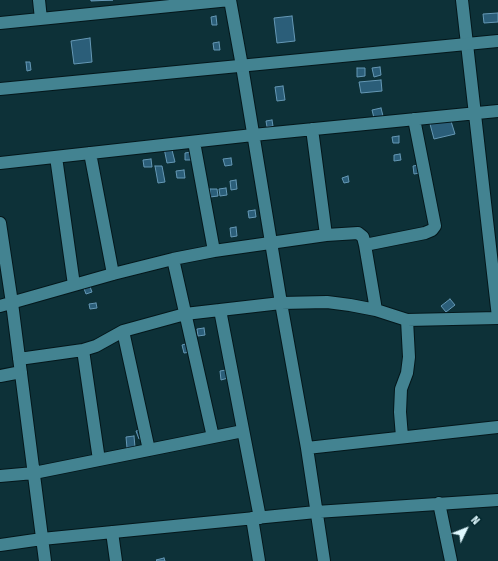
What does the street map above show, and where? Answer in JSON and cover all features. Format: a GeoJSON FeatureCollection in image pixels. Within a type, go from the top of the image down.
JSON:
{"type":"FeatureCollection","features":[{"type":"Feature","properties":{"kind":"street"},"geometry":{"type":"LineString","coordinates":[[39,0],[41,19]]}},
{"type":"Feature","properties":{"kind":"street"},"geometry":{"type":"LineString","coordinates":[[0,23],[230,0],[307,448],[324,561]]}},
{"type":"Feature","properties":{"kind":"street"},"geometry":{"type":"LineString","coordinates":[[19,359],[82,350],[96,346],[123,331],[185,314],[281,303],[327,302],[350,305],[376,310],[407,320],[498,317],[495,258],[475,114],[462,0]]}},
{"type":"Feature","properties":{"kind":"street"},"geometry":{"type":"LineString","coordinates":[[0,89],[498,41]]}},
{"type":"Feature","properties":{"kind":"street"},"geometry":{"type":"LineString","coordinates":[[0,163],[253,135],[498,111]]}},
{"type":"Feature","properties":{"kind":"street"},"geometry":{"type":"LineString","coordinates":[[365,245],[425,233],[432,230],[435,226],[414,120]]}},
{"type":"Feature","properties":{"kind":"street"},"geometry":{"type":"LineString","coordinates":[[312,129],[326,235]]}},
{"type":"Feature","properties":{"kind":"street"},"geometry":{"type":"LineString","coordinates":[[194,142],[214,251]]}},
{"type":"Feature","properties":{"kind":"street"},"geometry":{"type":"LineString","coordinates":[[90,153],[113,274]]}},
{"type":"Feature","properties":{"kind":"street"},"geometry":{"type":"LineString","coordinates":[[56,157],[74,285]]}},
{"type":"Feature","properties":{"kind":"street"},"geometry":{"type":"LineString","coordinates":[[0,223],[6,305],[21,372],[45,561]]}},
{"type":"Feature","properties":{"kind":"street"},"geometry":{"type":"LineString","coordinates":[[6,305],[113,274],[173,259],[214,251],[326,235],[358,233],[363,237],[365,245],[376,310]]}},
{"type":"Feature","properties":{"kind":"street"},"geometry":{"type":"LineString","coordinates":[[173,259],[213,437]]}},
{"type":"Feature","properties":{"kind":"street"},"geometry":{"type":"LineString","coordinates":[[220,310],[243,432],[256,518],[259,561]]}},
{"type":"Feature","properties":{"kind":"street"},"geometry":{"type":"LineString","coordinates":[[402,437],[400,412],[401,389],[407,374],[409,357],[407,320]]}},
{"type":"Feature","properties":{"kind":"street"},"geometry":{"type":"LineString","coordinates":[[123,331],[149,450]]}},
{"type":"Feature","properties":{"kind":"street"},"geometry":{"type":"LineString","coordinates":[[82,350],[99,460]]}},
{"type":"Feature","properties":{"kind":"street"},"geometry":{"type":"LineString","coordinates":[[0,376],[21,372]]}},
{"type":"Feature","properties":{"kind":"street"},"geometry":{"type":"LineString","coordinates":[[307,448],[498,427]]}},
{"type":"Feature","properties":{"kind":"street"},"geometry":{"type":"LineString","coordinates":[[0,476],[34,473],[243,432]]}},
{"type":"Feature","properties":{"kind":"street"},"geometry":{"type":"LineString","coordinates":[[0,545],[42,539],[316,512],[498,500]]}},
{"type":"Feature","properties":{"kind":"street"},"geometry":{"type":"LineString","coordinates":[[439,503],[450,561]]}},
{"type":"Feature","properties":{"kind":"street"},"geometry":{"type":"LineString","coordinates":[[112,532],[116,561]]}},
{"type":"Feature","properties":{"kind":"building"},"geometry":{"type":"Polygon","coordinates":[[[91,0],[113,0],[91,1],[91,0]]]}},
{"type":"Feature","properties":{"kind":"building"},"geometry":{"type":"Polygon","coordinates":[[[498,13],[498,22],[484,23],[483,14],[498,13]]]}},
{"type":"Feature","properties":{"kind":"building"},"geometry":{"type":"Polygon","coordinates":[[[216,16],[217,25],[212,25],[211,17],[216,16]]]}},
{"type":"Feature","properties":{"kind":"building"},"geometry":{"type":"Polygon","coordinates":[[[292,16],[295,41],[277,43],[274,18],[292,16]]]}},
{"type":"Feature","properties":{"kind":"building"},"geometry":{"type":"Polygon","coordinates":[[[90,38],[92,62],[74,64],[71,41],[90,38]]]}},
{"type":"Feature","properties":{"kind":"building"},"geometry":{"type":"Polygon","coordinates":[[[219,42],[220,50],[214,50],[213,43],[219,42]]]}},
{"type":"Feature","properties":{"kind":"building"},"geometry":{"type":"Polygon","coordinates":[[[26,62],[30,62],[31,70],[27,71],[26,62]]]}},
{"type":"Feature","properties":{"kind":"building"},"geometry":{"type":"Polygon","coordinates":[[[380,67],[381,75],[374,77],[372,68],[380,67]]]}},
{"type":"Feature","properties":{"kind":"building"},"geometry":{"type":"Polygon","coordinates":[[[357,68],[365,68],[365,76],[357,77],[357,68]]]}},
{"type":"Feature","properties":{"kind":"building"},"geometry":{"type":"Polygon","coordinates":[[[381,80],[382,91],[361,93],[359,82],[381,80]]]}},
{"type":"Feature","properties":{"kind":"building"},"geometry":{"type":"Polygon","coordinates":[[[283,86],[285,100],[277,101],[275,87],[283,86]]]}},
{"type":"Feature","properties":{"kind":"building"},"geometry":{"type":"Polygon","coordinates":[[[381,108],[383,116],[374,118],[372,110],[381,108]]]}},
{"type":"Feature","properties":{"kind":"building"},"geometry":{"type":"Polygon","coordinates":[[[450,118],[455,134],[434,139],[430,124],[450,118]]]}},
{"type":"Feature","properties":{"kind":"building"},"geometry":{"type":"Polygon","coordinates":[[[272,120],[273,126],[267,127],[266,121],[272,120]]]}},
{"type":"Feature","properties":{"kind":"building"},"geometry":{"type":"Polygon","coordinates":[[[399,136],[399,143],[393,143],[392,137],[399,136]]]}},
{"type":"Feature","properties":{"kind":"building"},"geometry":{"type":"Polygon","coordinates":[[[171,146],[175,162],[167,163],[164,148],[171,146]]]}},
{"type":"Feature","properties":{"kind":"building"},"geometry":{"type":"Polygon","coordinates":[[[191,152],[191,160],[185,160],[185,153],[191,152]]]}},
{"type":"Feature","properties":{"kind":"building"},"geometry":{"type":"Polygon","coordinates":[[[400,154],[401,160],[394,161],[394,155],[400,154]]]}},
{"type":"Feature","properties":{"kind":"building"},"geometry":{"type":"Polygon","coordinates":[[[231,158],[232,165],[225,166],[223,159],[231,158]]]}},
{"type":"Feature","properties":{"kind":"building"},"geometry":{"type":"Polygon","coordinates":[[[151,159],[152,167],[144,167],[143,160],[151,159]]]}},
{"type":"Feature","properties":{"kind":"building"},"geometry":{"type":"Polygon","coordinates":[[[419,165],[420,173],[414,174],[413,166],[419,165]]]}},
{"type":"Feature","properties":{"kind":"building"},"geometry":{"type":"Polygon","coordinates":[[[155,166],[162,166],[165,182],[158,183],[155,166]]]}},
{"type":"Feature","properties":{"kind":"building"},"geometry":{"type":"Polygon","coordinates":[[[184,170],[185,178],[177,178],[176,171],[184,170]]]}},
{"type":"Feature","properties":{"kind":"building"},"geometry":{"type":"Polygon","coordinates":[[[348,176],[349,182],[344,183],[342,178],[348,176]]]}},
{"type":"Feature","properties":{"kind":"building"},"geometry":{"type":"Polygon","coordinates":[[[236,180],[237,189],[231,190],[230,181],[236,180]]]}},
{"type":"Feature","properties":{"kind":"building"},"geometry":{"type":"Polygon","coordinates":[[[226,188],[227,195],[220,196],[219,189],[226,188]]]}},
{"type":"Feature","properties":{"kind":"building"},"geometry":{"type":"Polygon","coordinates":[[[210,189],[217,189],[218,196],[210,197],[210,189]]]}},
{"type":"Feature","properties":{"kind":"building"},"geometry":{"type":"Polygon","coordinates":[[[255,210],[256,217],[249,218],[248,211],[255,210]]]}},
{"type":"Feature","properties":{"kind":"building"},"geometry":{"type":"Polygon","coordinates":[[[236,227],[237,236],[231,237],[230,228],[236,227]]]}},
{"type":"Feature","properties":{"kind":"building"},"geometry":{"type":"Polygon","coordinates":[[[89,284],[92,292],[86,294],[83,286],[89,284]]]}},
{"type":"Feature","properties":{"kind":"building"},"geometry":{"type":"Polygon","coordinates":[[[450,299],[455,305],[446,312],[441,306],[450,299]]]}},
{"type":"Feature","properties":{"kind":"building"},"geometry":{"type":"Polygon","coordinates":[[[96,303],[97,308],[90,309],[89,304],[96,303]]]}},
{"type":"Feature","properties":{"kind":"building"},"geometry":{"type":"Polygon","coordinates":[[[204,328],[205,335],[198,336],[197,329],[204,328]]]}},
{"type":"Feature","properties":{"kind":"building"},"geometry":{"type":"Polygon","coordinates":[[[189,343],[191,352],[184,353],[182,345],[189,343]]]}},
{"type":"Feature","properties":{"kind":"building"},"geometry":{"type":"Polygon","coordinates":[[[226,370],[228,378],[221,380],[220,371],[226,370]]]}},
{"type":"Feature","properties":{"kind":"building"},"geometry":{"type":"Polygon","coordinates":[[[142,429],[145,437],[139,439],[136,431],[142,429]]]}},
{"type":"Feature","properties":{"kind":"building"},"geometry":{"type":"Polygon","coordinates":[[[134,436],[135,447],[127,448],[126,437],[134,436]]]}},
{"type":"Feature","properties":{"kind":"building"},"geometry":{"type":"Polygon","coordinates":[[[164,558],[165,561],[156,560],[164,558]]]}}]}
